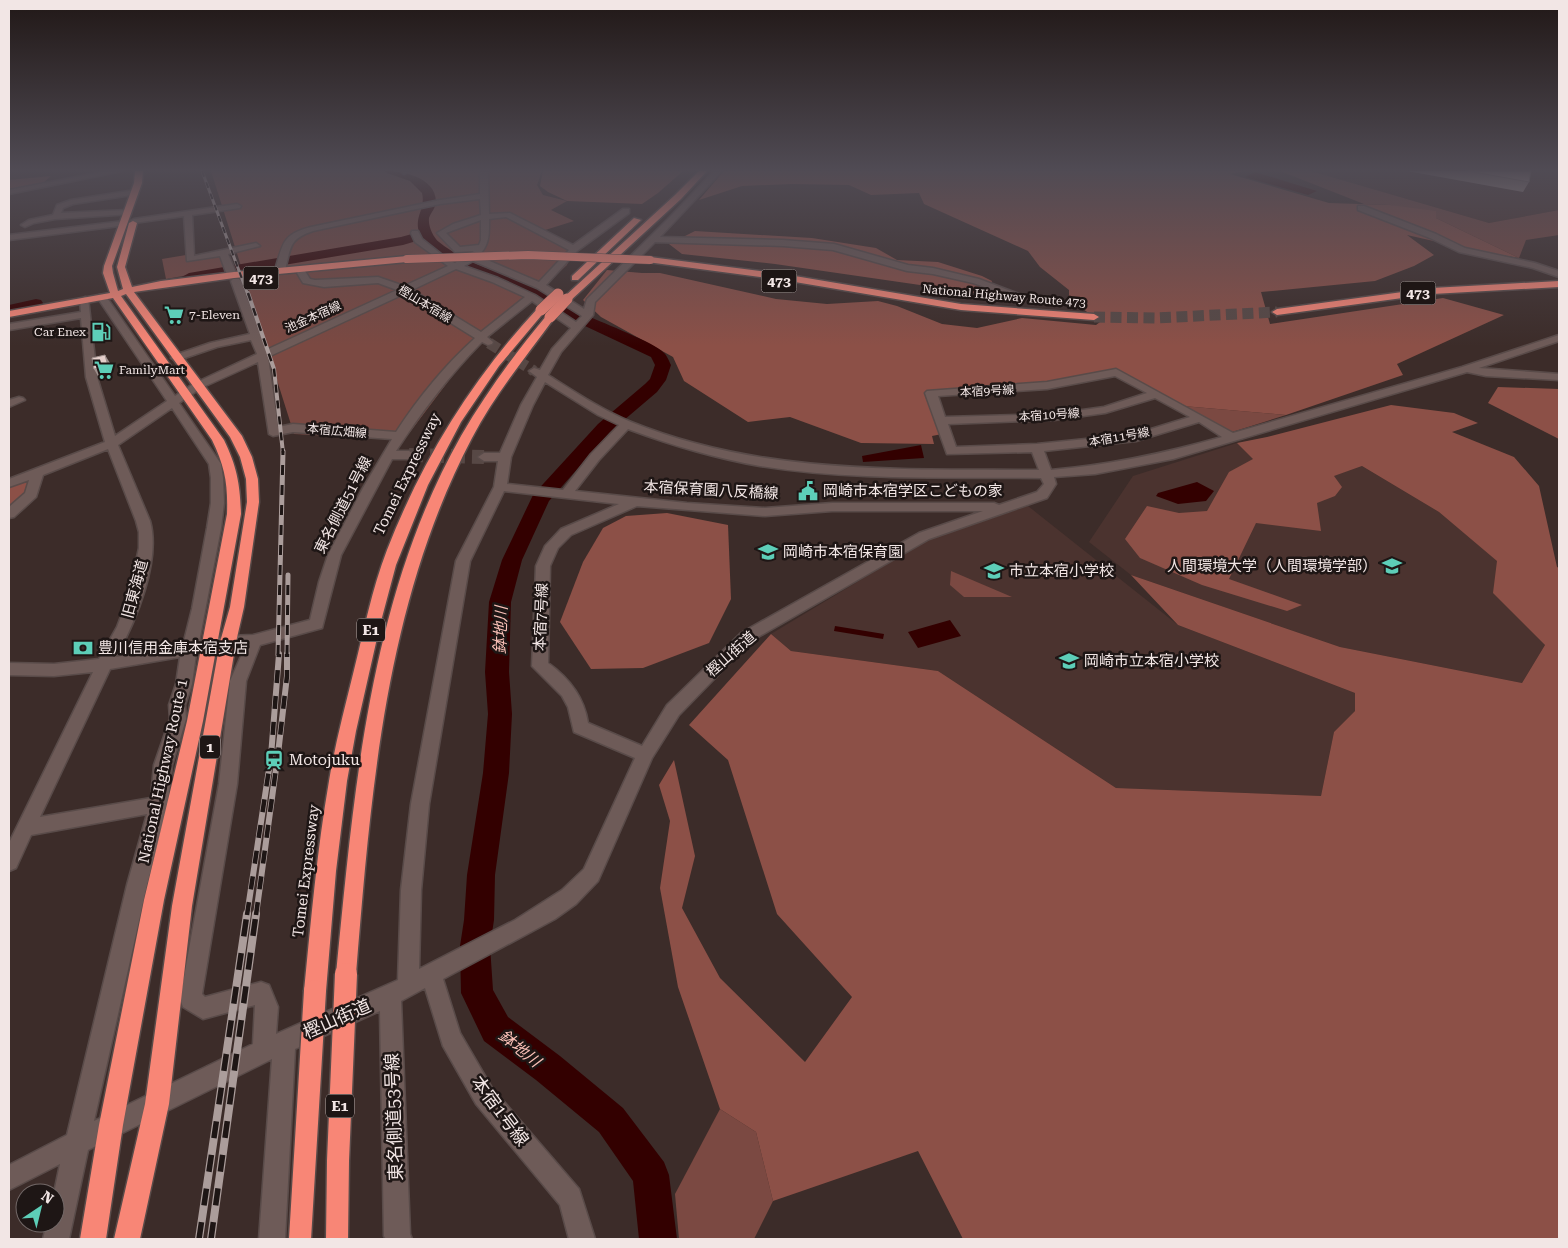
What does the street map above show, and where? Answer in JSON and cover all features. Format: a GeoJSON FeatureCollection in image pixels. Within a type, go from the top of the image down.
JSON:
{"type":"FeatureCollection","features":[{"type":"Feature","properties":{"kind":"highway","name":"National Highway Route 1"},"geometry":{"type":"LineString","coordinates":[[122,229],[108,266],[108,273],[119,294],[176,358],[184,394],[236,436],[246,457],[252,479],[253,502],[237,607],[228,642],[182,906],[157,1104],[127,1239]]}},
{"type":"Feature","properties":{"kind":"highway","name":"National Highway Route 1"},"geometry":{"type":"LineString","coordinates":[[93,1239],[111,1125],[154,900],[195,721],[234,514],[234,494],[229,463],[219,458],[218,440],[184,394],[146,351],[123,318],[119,294],[121,267],[132,229]]}},
{"type":"Feature","properties":{"kind":"highway","name":"Tomei Expressway"},"geometry":{"type":"LineString","coordinates":[[337,1239],[338,1161],[346,974],[353,898],[370,754],[386,662],[398,611],[414,559],[457,454],[504,377],[546,314],[565,291],[628,229]]}},
{"type":"Feature","properties":{"kind":"highway","name":"Tomei Expressway"},"geometry":{"type":"LineString","coordinates":[[565,291],[639,229]]}},
{"type":"Feature","properties":{"kind":"highway","name":"National Highway Route 473"},"geometry":{"type":"LineString","coordinates":[[9,314],[282,264],[575,259],[649,262],[911,300],[1019,312],[1094,317]]}},
{"type":"Feature","properties":{"kind":"highway","name":"National Highway Route 473"},"geometry":{"type":"LineString","coordinates":[[232,274],[302,273],[407,261]]}},
{"type":"Feature","properties":{"kind":"highway","name":"473"},"geometry":{"type":"LineString","coordinates":[[1277,312],[1470,287],[1559,284]]}},
{"type":"Feature","properties":{"kind":"highway","name":"Tomei Expressway"},"geometry":{"type":"LineString","coordinates":[[300,1239],[301,1198],[323,895],[343,752],[376,607],[393,550],[416,497],[441,448],[466,405],[507,347],[546,314]]}},
{"type":"Feature","properties":{"kind":"street"},"geometry":{"type":"LineString","coordinates":[[9,238],[76,229]]}},
{"type":"Feature","properties":{"kind":"street"},"geometry":{"type":"LineString","coordinates":[[189,229],[190,259],[256,246]]}},
{"type":"Feature","properties":{"kind":"street"},"geometry":{"type":"LineString","coordinates":[[282,264],[288,241],[296,234],[310,229]]}},
{"type":"Feature","properties":{"kind":"street"},"geometry":{"type":"LineString","coordinates":[[446,229],[441,233],[458,250],[482,247]]}},
{"type":"Feature","properties":{"kind":"street"},"geometry":{"type":"LineString","coordinates":[[485,229],[485,240],[482,247],[469,259],[540,286],[588,315]]}},
{"type":"Feature","properties":{"kind":"street"},"geometry":{"type":"LineString","coordinates":[[534,229],[574,249]]}},
{"type":"Feature","properties":{"kind":"street"},"geometry":{"type":"LineString","coordinates":[[540,286],[574,249],[601,229]]}},
{"type":"Feature","properties":{"kind":"street","name":"東名側道53号線"},"geometry":{"type":"LineString","coordinates":[[399,1239],[399,990],[420,804],[463,561],[500,487],[505,457],[537,374],[588,315],[590,302],[663,229]]}},
{"type":"Feature","properties":{"kind":"street"},"geometry":{"type":"LineString","coordinates":[[1416,229],[1462,250],[1526,264],[1559,274]]}},
{"type":"Feature","properties":{"kind":"street"},"geometry":{"type":"LineString","coordinates":[[416,237],[447,263],[496,280],[532,297],[578,328]]}},
{"type":"Feature","properties":{"kind":"street"},"geometry":{"type":"LineString","coordinates":[[652,239],[783,242],[834,247],[907,268],[933,271],[976,281],[1014,294]]}},
{"type":"Feature","properties":{"kind":"street"},"geometry":{"type":"LineString","coordinates":[[223,253],[262,355]]}},
{"type":"Feature","properties":{"kind":"street","name":"池金本宿線"},"geometry":{"type":"LineString","coordinates":[[9,483],[111,444],[184,394],[262,355],[469,259]]}},
{"type":"Feature","properties":{"kind":"street","name":"樫山本宿線"},"geometry":{"type":"LineString","coordinates":[[302,273],[306,281],[323,284],[387,281],[485,340]]}},
{"type":"Feature","properties":{"kind":"street","name":"東名側道51号線"},"geometry":{"type":"LineString","coordinates":[[253,641],[316,624],[330,566],[372,480],[420,406],[445,372],[485,340],[495,324],[532,297]]}},
{"type":"Feature","properties":{"kind":"street","name":"旧東海道"},"geometry":{"type":"LineString","coordinates":[[9,862],[104,664],[124,627],[135,598],[146,548],[146,532],[143,521],[111,444],[94,387],[88,352],[85,300]]}},
{"type":"Feature","properties":{"kind":"street"},"geometry":{"type":"LineString","coordinates":[[9,327],[86,314]]}},
{"type":"Feature","properties":{"kind":"street"},"geometry":{"type":"LineString","coordinates":[[176,358],[214,345],[254,336]]}},
{"type":"Feature","properties":{"kind":"street"},"geometry":{"type":"LineString","coordinates":[[537,374],[624,424],[680,444],[760,462],[856,472],[1047,474],[1137,464],[1169,456],[1466,369],[1559,338]]}},
{"type":"Feature","properties":{"kind":"street","name":"本宿広畑線"},"geometry":{"type":"LineString","coordinates":[[262,355],[273,432],[293,428],[401,436]]}},
{"type":"Feature","properties":{"kind":"street"},"geometry":{"type":"LineString","coordinates":[[1466,369],[1486,373],[1559,377]]}},
{"type":"Feature","properties":{"kind":"street","name":"本宿9号線"},"geometry":{"type":"LineString","coordinates":[[1037,448],[951,451],[931,394],[1038,388],[1083,381],[1116,372],[1200,418]]}},
{"type":"Feature","properties":{"kind":"street","name":"本宿10号線"},"geometry":{"type":"LineString","coordinates":[[940,421],[1054,417],[1106,410],[1156,394]]}},
{"type":"Feature","properties":{"kind":"street"},"geometry":{"type":"LineString","coordinates":[[1200,418],[1231,438]]}},
{"type":"Feature","properties":{"kind":"street","name":"本宿11号線"},"geometry":{"type":"LineString","coordinates":[[1037,448],[1136,437],[1200,418]]}},
{"type":"Feature","properties":{"kind":"street"},"geometry":{"type":"LineString","coordinates":[[566,494],[595,456],[624,424]]}},
{"type":"Feature","properties":{"kind":"street"},"geometry":{"type":"LineString","coordinates":[[1037,448],[1047,474]]}},
{"type":"Feature","properties":{"kind":"street"},"geometry":{"type":"LineString","coordinates":[[389,455],[409,455]]}},
{"type":"Feature","properties":{"kind":"street"},"geometry":{"type":"LineString","coordinates":[[484,457],[505,457]]}},
{"type":"Feature","properties":{"kind":"street"},"geometry":{"type":"LineString","coordinates":[[56,1239],[137,885],[158,804],[163,765],[178,719],[177,705],[184,684],[188,650],[196,626],[218,506],[219,458]]}},
{"type":"Feature","properties":{"kind":"street"},"geometry":{"type":"LineString","coordinates":[[9,514],[31,494],[37,472]]}},
{"type":"Feature","properties":{"kind":"street","name":"樫山街道"},"geometry":{"type":"LineString","coordinates":[[111,1125],[399,990],[502,938],[569,898],[591,875],[645,755],[673,710],[746,637],[832,590],[924,536],[1042,495],[1050,484],[1047,474]]}},
{"type":"Feature","properties":{"kind":"street","name":"本宿保育園八反橋線"},"geometry":{"type":"LineString","coordinates":[[500,487],[634,502],[765,512],[832,507],[1006,507]]}},
{"type":"Feature","properties":{"kind":"street","name":"本宿7号線"},"geometry":{"type":"LineString","coordinates":[[634,502],[566,532],[552,546],[543,566],[540,666],[559,679],[578,709],[580,727],[645,755]]}},
{"type":"Feature","properties":{"kind":"street"},"geometry":{"type":"LineString","coordinates":[[208,564],[221,575]]}},
{"type":"Feature","properties":{"kind":"street"},"geometry":{"type":"LineString","coordinates":[[9,669],[34,671],[104,664],[209,647],[228,642],[253,641],[252,650],[238,681],[228,784],[191,999],[203,1008],[261,993],[267,1007],[274,1047],[272,1239]]}},
{"type":"Feature","properties":{"kind":"street"},"geometry":{"type":"LineString","coordinates":[[26,828],[158,804]]}},
{"type":"Feature","properties":{"kind":"street","name":"本宿1号線"},"geometry":{"type":"LineString","coordinates":[[438,970],[451,1038],[484,1096],[570,1198],[582,1239]]}},
{"type":"Feature","properties":{"kind":"street"},"geometry":{"type":"LineString","coordinates":[[9,1178],[111,1125]]}},
{"type":"Feature","properties":{"kind":"shaded area"},"geometry":{"type":"Polygon","coordinates":[[[229,229],[548,229],[542,231],[573,247],[567,265],[468,355],[404,440],[294,434],[229,229]]]}},
{"type":"Feature","properties":{"kind":"shaded area"},"geometry":{"type":"Polygon","coordinates":[[[980,229],[1459,229],[1519,258],[1482,252],[1407,235],[1434,255],[1414,266],[1375,281],[1261,292],[1270,324],[1443,298],[1504,315],[1397,364],[1403,375],[1286,415],[1183,406],[1116,371],[1082,379],[929,392],[942,434],[932,436],[934,444],[861,443],[790,417],[748,422],[684,381],[673,357],[601,317],[583,300],[607,270],[660,273],[776,299],[827,304],[878,301],[897,306],[942,324],[977,328],[1022,318],[1096,325],[1100,322],[1069,298],[1069,290],[1040,267],[1028,251],[980,229]]]}},
{"type":"Feature","properties":{"kind":"shaded area"},"geometry":{"type":"Polygon","coordinates":[[[1459,229],[1559,229],[1559,235],[1526,240],[1519,258],[1459,229]]]}},
{"type":"Feature","properties":{"kind":"shaded area"},"geometry":{"type":"Polygon","coordinates":[[[695,231],[812,238],[876,248],[897,260],[938,262],[992,281],[989,295],[775,264],[682,254],[669,244],[695,231]]]}},
{"type":"Feature","properties":{"kind":"shaded area"},"geometry":{"type":"Polygon","coordinates":[[[186,255],[186,262],[223,255],[227,268],[166,279],[162,259],[186,255]]]}},
{"type":"Feature","properties":{"kind":"shaded area"},"geometry":{"type":"Polygon","coordinates":[[[1498,387],[1559,389],[1559,439],[1488,403],[1498,387]]]}},
{"type":"Feature","properties":{"kind":"shaded area"},"geometry":{"type":"Polygon","coordinates":[[[1391,405],[1454,413],[1478,423],[1452,432],[1514,457],[1539,486],[1557,567],[1559,568],[1559,1239],[963,1239],[918,1151],[773,1201],[756,1132],[720,1109],[678,987],[660,888],[670,821],[659,785],[674,760],[695,856],[682,908],[720,978],[805,1062],[852,997],[777,914],[728,760],[689,725],[771,634],[791,651],[938,671],[1116,788],[1321,796],[1334,732],[1355,711],[1355,693],[1178,625],[1131,575],[1340,647],[1522,683],[1545,645],[1493,593],[1497,561],[1439,512],[1362,466],[1334,476],[1342,487],[1335,496],[1317,503],[1321,531],[1256,523],[1229,579],[1302,605],[1287,611],[1202,585],[1140,558],[1125,539],[1147,506],[1179,513],[1207,511],[1229,472],[1253,459],[1237,443],[1391,405]]]}},
{"type":"Feature","properties":{"kind":"shaded area"},"geometry":{"type":"Polygon","coordinates":[[[1183,406],[1286,415],[1229,433],[1183,406]]]}},
{"type":"Feature","properties":{"kind":"shaded area"},"geometry":{"type":"Polygon","coordinates":[[[1237,443],[1333,476],[1362,466],[1439,512],[1498,561],[1494,593],[1545,645],[1522,683],[1340,647],[1131,575],[1089,542],[1133,476],[1237,443]]]}},
{"type":"Feature","properties":{"kind":"shaded area"},"geometry":{"type":"Polygon","coordinates":[[[921,445],[924,458],[863,462],[862,456],[921,445]]]}},
{"type":"Feature","properties":{"kind":"shaded area"},"geometry":{"type":"Polygon","coordinates":[[[30,477],[23,496],[9,508],[9,482],[14,484],[30,477]]]}},
{"type":"Feature","properties":{"kind":"shaded area"},"geometry":{"type":"Polygon","coordinates":[[[1197,482],[1214,491],[1206,501],[1178,504],[1156,496],[1158,493],[1197,482]]]}},
{"type":"Feature","properties":{"kind":"shaded area","name":"岡崎市立本宿小学校"},"geometry":{"type":"Polygon","coordinates":[[[1028,506],[1178,625],[1355,693],[1355,711],[1334,732],[1321,796],[1116,788],[938,671],[791,651],[771,634],[925,541],[1028,506]]]}},
{"type":"Feature","properties":{"kind":"shaded area"},"geometry":{"type":"Polygon","coordinates":[[[667,513],[728,525],[731,599],[709,643],[643,668],[591,669],[560,622],[583,562],[603,528],[626,516],[667,513]]]}},
{"type":"Feature","properties":{"kind":"shaded area"},"geometry":{"type":"Polygon","coordinates":[[[951,571],[1012,597],[964,597],[950,585],[951,571]]]}},
{"type":"Feature","properties":{"kind":"shaded area"},"geometry":{"type":"Polygon","coordinates":[[[950,620],[961,636],[918,648],[908,632],[950,620]]]}},
{"type":"Feature","properties":{"kind":"shaded area"},"geometry":{"type":"Polygon","coordinates":[[[835,626],[884,634],[883,639],[834,631],[835,626]]]}},
{"type":"Feature","properties":{"kind":"shaded area"},"geometry":{"type":"Polygon","coordinates":[[[720,1109],[756,1132],[773,1201],[754,1239],[679,1239],[675,1194],[720,1109]]]}},
{"type":"Feature","properties":{"kind":"building"},"geometry":{"type":"Polygon","coordinates":[[[105,355],[108,366],[94,369],[92,358],[105,355]]]}},
{"type":"Feature","properties":{"kind":"waterway","name":"鉢地川"},"geometry":{"type":"LineString","coordinates":[[424,229],[426,234]]}},
{"type":"Feature","properties":{"kind":"waterway"},"geometry":{"type":"LineString","coordinates":[[189,277],[403,241],[426,234]]}},
{"type":"Feature","properties":{"kind":"waterway","name":"鉢地川"},"geometry":{"type":"LineString","coordinates":[[426,234],[433,244],[468,265],[536,292],[558,303],[573,315],[644,347],[657,354],[663,365],[658,380],[651,388],[604,428],[540,499],[512,560],[500,602],[497,672],[500,714],[496,773],[481,875],[479,920],[475,946],[477,993],[496,1029],[548,1068],[611,1120],[651,1175],[658,1239]]}},
{"type":"Feature","properties":{"kind":"waterway"},"geometry":{"type":"LineString","coordinates":[[9,309],[36,303]]}},
{"type":"Feature","properties":{"kind":"tunnel"},"geometry":{"type":"LineString","coordinates":[[1094,317],[1155,318],[1277,312]]}},
{"type":"Feature","properties":{"kind":"tunnel"},"geometry":{"type":"LineString","coordinates":[[489,343],[534,371]]}},
{"type":"Feature","properties":{"kind":"tunnel"},"geometry":{"type":"LineString","coordinates":[[409,455],[484,457]]}},
{"type":"Feature","properties":{"kind":"railway"},"geometry":{"type":"LineString","coordinates":[[224,229],[248,295]]}},
{"type":"Feature","properties":{"kind":"railway"},"geometry":{"type":"LineString","coordinates":[[248,293],[274,369],[283,453]]}},
{"type":"Feature","properties":{"kind":"railway"},"geometry":{"type":"LineString","coordinates":[[278,655],[283,453]]}},
{"type":"Feature","properties":{"kind":"railway"},"geometry":{"type":"LineString","coordinates":[[287,655],[288,575]]}},
{"type":"Feature","properties":{"kind":"railway"},"geometry":{"type":"LineString","coordinates":[[247,915],[271,756],[279,654]]}},
{"type":"Feature","properties":{"kind":"railway"},"geometry":{"type":"LineString","coordinates":[[256,915],[278,754],[287,676],[287,655]]}},
{"type":"Feature","properties":{"kind":"railway"},"geometry":{"type":"LineString","coordinates":[[199,1239],[247,914]]}},
{"type":"Feature","properties":{"kind":"railway"},"geometry":{"type":"LineString","coordinates":[[211,1239],[256,914]]}},
{"type":"Feature","properties":{"kind":"place","name":"7-Eleven"},"geometry":{"type":"Point","coordinates":[174,315]}},
{"type":"Feature","properties":{"kind":"place","name":"Car Enex"},"geometry":{"type":"Point","coordinates":[101,332]}},
{"type":"Feature","properties":{"kind":"place","name":"FamilyMart"},"geometry":{"type":"Point","coordinates":[104,370]}},
{"type":"Feature","properties":{"kind":"place","name":"岡崎市本宿学区こどもの家"},"geometry":{"type":"Point","coordinates":[808,491]}},
{"type":"Feature","properties":{"kind":"place","name":"岡崎市本宿保育園"},"geometry":{"type":"Point","coordinates":[768,552]}},
{"type":"Feature","properties":{"kind":"place","name":"人間環境大学（人間環境学部）"},"geometry":{"type":"Point","coordinates":[1392,566]}},
{"type":"Feature","properties":{"kind":"place","name":"市立本宿小学校"},"geometry":{"type":"Point","coordinates":[994,571]}},
{"type":"Feature","properties":{"kind":"place","name":"豊川信用金庫本宿支店"},"geometry":{"type":"Point","coordinates":[83,648]}},
{"type":"Feature","properties":{"kind":"place","name":"岡崎市立本宿小学校"},"geometry":{"type":"Point","coordinates":[1069,661]}},
{"type":"Feature","properties":{"kind":"place","name":"Motojuku"},"geometry":{"type":"Point","coordinates":[274,760]}}]}
